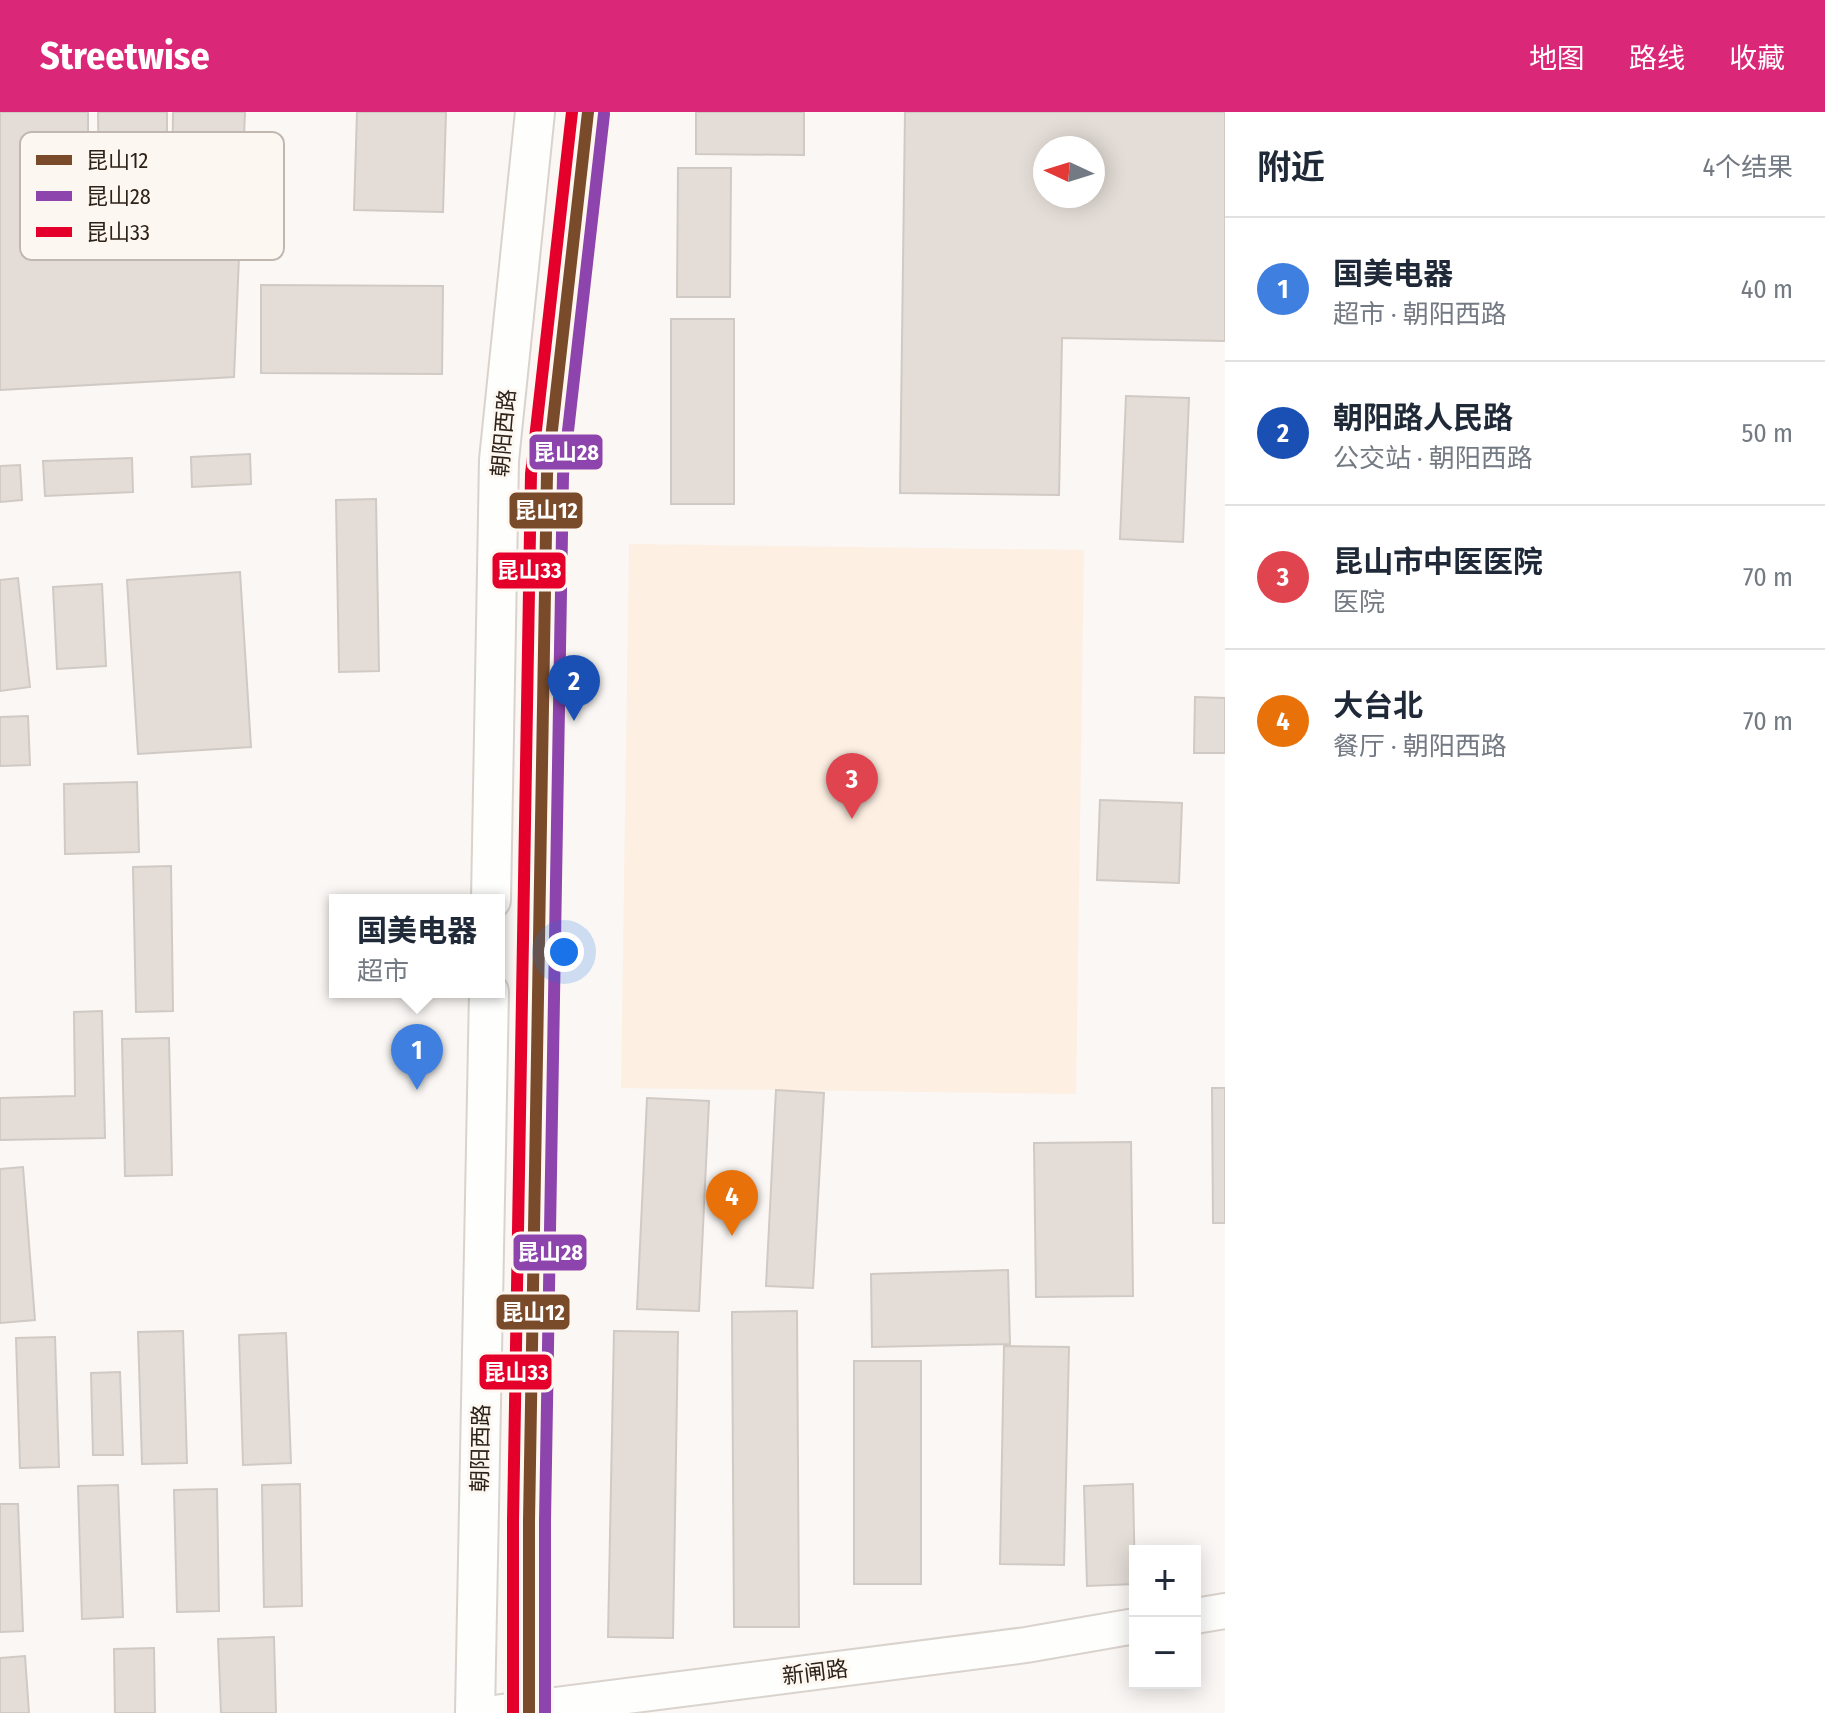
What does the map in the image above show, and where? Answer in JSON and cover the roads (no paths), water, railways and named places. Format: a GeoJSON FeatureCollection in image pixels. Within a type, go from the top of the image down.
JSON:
{"type":"FeatureCollection","features":[{"type":"Feature","properties":{"kind":"main road","name":"朝阳西路"},"geometry":{"type":"LineString","coordinates":[[491,894],[499,460],[535,112]]}},
{"type":"Feature","properties":{"kind":"main road"},"geometry":{"type":"LineString","coordinates":[[518,1712],[529,1490],[547,474],[588,112]]}},
{"type":"Feature","properties":{"kind":"main road","name":"朝阳西路"},"geometry":{"type":"LineString","coordinates":[[475,1713],[489,998]]}},
{"type":"Feature","properties":{"kind":"street"},"geometry":{"type":"LineString","coordinates":[[1201,1615],[1225,1611]]}},
{"type":"Feature","properties":{"kind":"street","name":"新闸路"},"geometry":{"type":"LineString","coordinates":[[518,1712],[1010,1647],[1129,1627]]}},
{"type":"Feature","properties":{"kind":"place","name":"朝阳路人民路"},"geometry":{"type":"Point","coordinates":[574,721]}},
{"type":"Feature","properties":{"kind":"place","name":"昆山市中医医院"},"geometry":{"type":"Point","coordinates":[852,819]}},
{"type":"Feature","properties":{"kind":"place","name":"国美电器"},"geometry":{"type":"Point","coordinates":[417,1090]}},
{"type":"Feature","properties":{"kind":"place","name":"大台北"},"geometry":{"type":"Point","coordinates":[732,1236]}}]}
